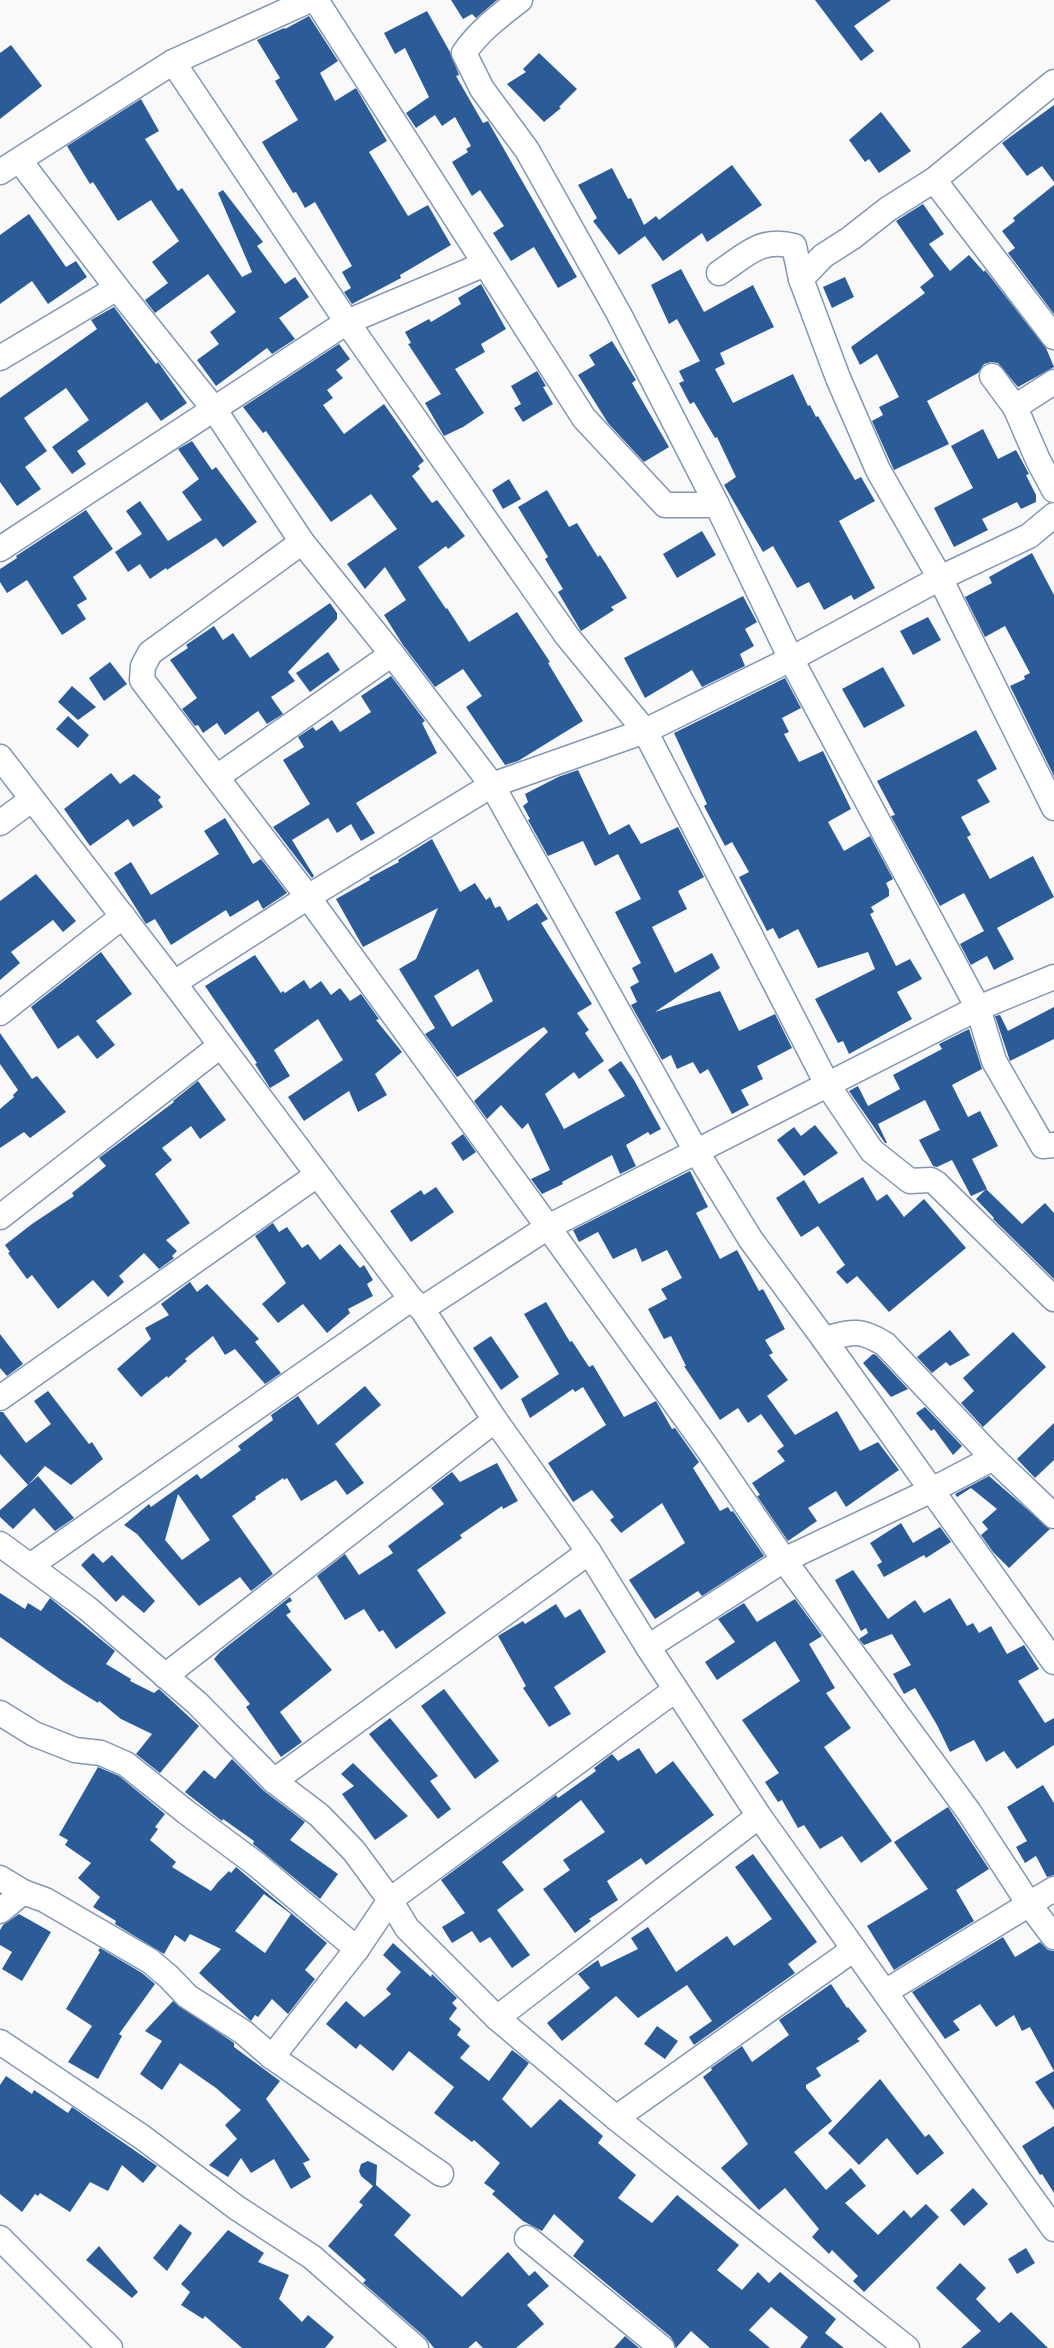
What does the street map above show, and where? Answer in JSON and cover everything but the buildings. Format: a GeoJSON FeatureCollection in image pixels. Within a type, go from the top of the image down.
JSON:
{"type":"FeatureCollection","features":[{"type":"Feature","properties":{"kind":"street"},"geometry":{"type":"LineString","coordinates":[[310,0],[173,62],[10,167],[117,288],[214,409],[302,542],[392,654],[492,785],[696,1151],[751,1240],[1054,1662]]}},
{"type":"Feature","properties":{"kind":"street"},"geometry":{"type":"LineString","coordinates":[[316,0],[584,418],[665,506],[717,505]]}},
{"type":"Feature","properties":{"kind":"street"},"geometry":{"type":"LineString","coordinates":[[520,0],[473,40],[464,53],[482,89],[527,150],[619,314],[717,505],[791,659],[978,1008],[994,1061],[1004,1080],[1043,1146],[1054,1145]]}},
{"type":"Feature","properties":{"kind":"street"},"geometry":{"type":"LineString","coordinates":[[173,62],[347,322],[567,636],[645,731],[827,1084],[872,1151],[910,1181],[931,1180],[936,1183],[1054,1299]]}},
{"type":"Feature","properties":{"kind":"street"},"geometry":{"type":"LineString","coordinates":[[801,279],[823,256],[851,238],[888,209],[934,180],[1054,82]]}},
{"type":"Feature","properties":{"kind":"street"},"geometry":{"type":"LineString","coordinates":[[934,180],[1054,337]]}},
{"type":"Feature","properties":{"kind":"street"},"geometry":{"type":"LineString","coordinates":[[719,273],[760,246],[779,242],[795,246],[801,279],[838,378],[878,470],[939,578],[1054,808]]}},
{"type":"Feature","properties":{"kind":"street"},"geometry":{"type":"LineString","coordinates":[[0,549],[347,322],[485,264]]}},
{"type":"Feature","properties":{"kind":"street"},"geometry":{"type":"LineString","coordinates":[[0,358],[117,288]]}},
{"type":"Feature","properties":{"kind":"street"},"geometry":{"type":"LineString","coordinates":[[992,376],[1016,407],[1038,460],[1054,490]]}},
{"type":"Feature","properties":{"kind":"street"},"geometry":{"type":"LineString","coordinates":[[1016,407],[1054,382]]}},
{"type":"Feature","properties":{"kind":"street"},"geometry":{"type":"LineString","coordinates":[[174,983],[308,897],[492,785],[645,731],[791,659],[939,578],[1029,536],[1054,515]]}},
{"type":"Feature","properties":{"kind":"street"},"geometry":{"type":"LineString","coordinates":[[302,542],[150,653],[143,666],[142,680],[308,897],[549,1227],[708,1449],[784,1560],[969,1812],[1029,1904],[1054,1937]]}},
{"type":"Feature","properties":{"kind":"street"},"geometry":{"type":"LineString","coordinates":[[217,777],[392,654]]}},
{"type":"Feature","properties":{"kind":"street"},"geometry":{"type":"LineString","coordinates":[[0,757],[416,1304],[589,1552],[675,1690],[759,1816],[1054,2229]]}},
{"type":"Feature","properties":{"kind":"street"},"geometry":{"type":"LineString","coordinates":[[0,823],[31,800]]}},
{"type":"Feature","properties":{"kind":"street"},"geometry":{"type":"LineString","coordinates":[[0,1013],[123,916]]}},
{"type":"Feature","properties":{"kind":"street"},"geometry":{"type":"LineString","coordinates":[[30,1566],[416,1304],[549,1227],[978,1008],[1054,977]]}},
{"type":"Feature","properties":{"kind":"street"},"geometry":{"type":"LineString","coordinates":[[0,1217],[220,1046]]}},
{"type":"Feature","properties":{"kind":"street"},"geometry":{"type":"LineString","coordinates":[[0,1398],[317,1175]]}},
{"type":"Feature","properties":{"kind":"street"},"geometry":{"type":"LineString","coordinates":[[824,1339],[857,1331],[885,1344],[993,1458],[1054,1516]]}},
{"type":"Feature","properties":{"kind":"street"},"geometry":{"type":"LineString","coordinates":[[165,1676],[495,1420]]}},
{"type":"Feature","properties":{"kind":"street"},"geometry":{"type":"LineString","coordinates":[[648,1647],[784,1560],[932,1490],[993,1458]]}},
{"type":"Feature","properties":{"kind":"street"},"geometry":{"type":"LineString","coordinates":[[0,1544],[87,1608],[197,1703],[274,1781],[319,1815],[354,1851],[390,1900],[407,1928],[497,2018],[616,2118],[907,2348]]}},
{"type":"Feature","properties":{"kind":"street"},"geometry":{"type":"LineString","coordinates":[[274,1781],[589,1552]]}},
{"type":"Feature","properties":{"kind":"street"},"geometry":{"type":"LineString","coordinates":[[272,2057],[357,1949],[390,1900],[675,1690]]}},
{"type":"Feature","properties":{"kind":"street"},"geometry":{"type":"LineString","coordinates":[[0,1713],[34,1734],[75,1750],[101,1753],[126,1764],[256,1864],[357,1949]]}},
{"type":"Feature","properties":{"kind":"street"},"geometry":{"type":"LineString","coordinates":[[497,2018],[759,1816]]}},
{"type":"Feature","properties":{"kind":"street"},"geometry":{"type":"LineString","coordinates":[[0,1878],[23,1892],[45,1900],[150,1961],[187,1996],[243,2032],[272,2057],[441,2174]]}},
{"type":"Feature","properties":{"kind":"street"},"geometry":{"type":"LineString","coordinates":[[885,1992],[1054,1889]]}},
{"type":"Feature","properties":{"kind":"street"},"geometry":{"type":"LineString","coordinates":[[0,1911],[23,1892]]}},
{"type":"Feature","properties":{"kind":"street"},"geometry":{"type":"LineString","coordinates":[[616,2118],[854,1949]]}},
{"type":"Feature","properties":{"kind":"street"},"geometry":{"type":"LineString","coordinates":[[0,2042],[142,2137],[237,2208],[312,2257],[416,2348]]}},
{"type":"Feature","properties":{"kind":"street"},"geometry":{"type":"LineString","coordinates":[[0,2238],[110,2348]]}},
{"type":"Feature","properties":{"kind":"street"},"geometry":{"type":"LineString","coordinates":[[527,2238],[662,2348]]}}]}
